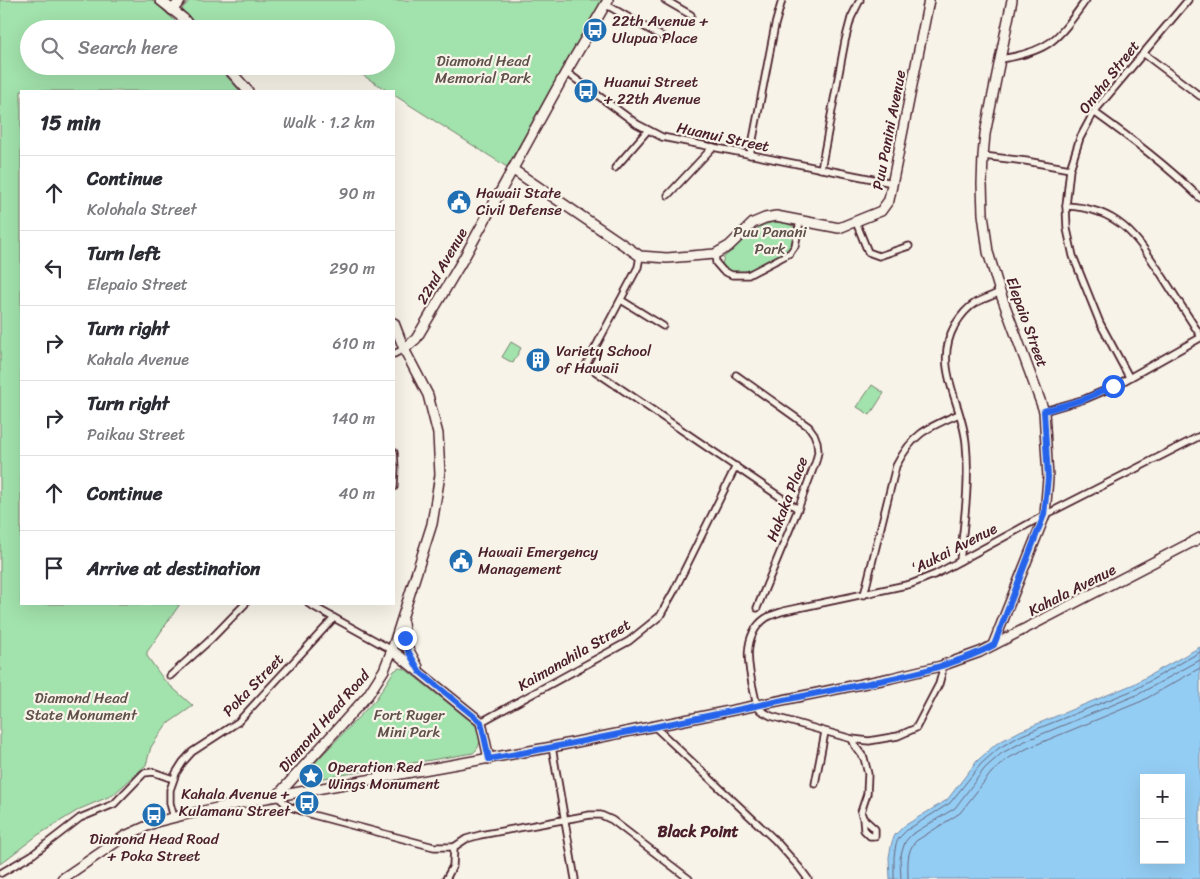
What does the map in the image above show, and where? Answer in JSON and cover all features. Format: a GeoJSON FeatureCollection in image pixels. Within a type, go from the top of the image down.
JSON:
{"type":"FeatureCollection","features":[{"type":"Feature","properties":{"kind":"street"},"geometry":{"type":"LineString","coordinates":[[160,0],[183,20]]}},
{"type":"Feature","properties":{"kind":"street"},"geometry":{"type":"LineString","coordinates":[[172,10],[181,0]]}},
{"type":"Feature","properties":{"kind":"street"},"geometry":{"type":"LineString","coordinates":[[665,0],[691,15]]}},
{"type":"Feature","properties":{"kind":"street"},"geometry":{"type":"LineString","coordinates":[[750,155],[782,0]]}},
{"type":"Feature","properties":{"kind":"street"},"geometry":{"type":"LineString","coordinates":[[821,170],[851,18],[860,0]]}},
{"type":"Feature","properties":{"kind":"street","name":"Puu Panini Avenue"},"geometry":{"type":"LineString","coordinates":[[512,169],[640,256],[667,258],[715,254],[729,246],[753,224],[776,216],[839,228],[856,222],[881,210],[889,200],[930,0]]}},
{"type":"Feature","properties":{"kind":"street","name":"Elepaio Street"},"geometry":{"type":"LineString","coordinates":[[994,645],[1044,515],[1048,478],[1044,411],[1000,292],[988,252],[983,214],[983,156],[990,109],[1012,0]]}},
{"type":"Feature","properties":{"kind":"street"},"geometry":{"type":"LineString","coordinates":[[1001,58],[1021,56],[1037,51],[1051,43],[1066,28],[1086,0]]}},
{"type":"Feature","properties":{"kind":"street","name":"Onaha Street"},"geometry":{"type":"LineString","coordinates":[[1129,377],[1100,323],[1073,256],[1067,229],[1066,206],[1070,169],[1080,138],[1094,112],[1188,0]]}},
{"type":"Feature","properties":{"kind":"street"},"geometry":{"type":"LineString","coordinates":[[607,2],[666,39]]}},
{"type":"Feature","properties":{"kind":"street","name":"22nd Avenue"},"geometry":{"type":"LineString","coordinates":[[395,354],[416,339],[465,256],[566,72],[607,2]]}},
{"type":"Feature","properties":{"kind":"street"},"geometry":{"type":"LineString","coordinates":[[1143,53],[1200,96]]}},
{"type":"Feature","properties":{"kind":"street","name":"Huanui Street"},"geometry":{"type":"LineString","coordinates":[[566,72],[637,124],[662,137],[893,184]]}},
{"type":"Feature","properties":{"kind":"street"},"geometry":{"type":"LineString","coordinates":[[234,75],[247,90]]}},
{"type":"Feature","properties":{"kind":"street"},"geometry":{"type":"LineString","coordinates":[[1094,112],[1140,145],[1200,198]]}},
{"type":"Feature","properties":{"kind":"street"},"geometry":{"type":"LineString","coordinates":[[615,168],[648,130]]}},
{"type":"Feature","properties":{"kind":"street"},"geometry":{"type":"LineString","coordinates":[[668,195],[713,147]]}},
{"type":"Feature","properties":{"kind":"street"},"geometry":{"type":"LineString","coordinates":[[983,156],[1070,169]]}},
{"type":"Feature","properties":{"kind":"street"},"geometry":{"type":"LineString","coordinates":[[1044,411],[1085,399],[1129,377],[1200,336],[1140,242],[1124,226],[1098,212],[1078,206],[1066,206]]}},
{"type":"Feature","properties":{"kind":"street"},"geometry":{"type":"LineString","coordinates":[[715,254],[716,263],[723,271],[732,275],[748,275],[790,253],[795,246],[800,221]]}},
{"type":"Feature","properties":{"kind":"street"},"geometry":{"type":"LineString","coordinates":[[856,222],[868,252],[880,256],[909,246]]}},
{"type":"Feature","properties":{"kind":"street"},"geometry":{"type":"LineString","coordinates":[[640,256],[638,266],[586,365],[798,509]]}},
{"type":"Feature","properties":{"kind":"street"},"geometry":{"type":"LineString","coordinates":[[960,561],[968,483],[966,441],[946,365],[946,350],[951,333],[959,318],[974,303],[1000,292]]}},
{"type":"Feature","properties":{"kind":"street"},"geometry":{"type":"LineString","coordinates":[[621,300],[663,326]]}},
{"type":"Feature","properties":{"kind":"street","name":"Diamond Head Road"},"geometry":{"type":"LineString","coordinates":[[277,796],[368,695],[384,670],[432,524],[440,475],[438,434],[428,395],[404,349],[395,326]]}},
{"type":"Feature","properties":{"kind":"street","name":"Hakaka Place"},"geometry":{"type":"LineString","coordinates":[[736,375],[802,421],[814,434],[818,452],[798,509],[756,608]]}},
{"type":"Feature","properties":{"kind":"street"},"geometry":{"type":"LineString","coordinates":[[864,595],[896,466],[905,449],[914,439],[932,425],[959,414]]}},
{"type":"Feature","properties":{"kind":"street","name":"ʻAukai Avenue"},"geometry":{"type":"LineString","coordinates":[[757,706],[748,662],[748,644],[754,630],[766,618],[784,611],[911,584],[936,574],[1044,515],[1200,436]]}},
{"type":"Feature","properties":{"kind":"street","name":"Kaimanahila Street"},"geometry":{"type":"LineString","coordinates":[[481,722],[629,641],[660,616],[736,466]]}},
{"type":"Feature","properties":{"kind":"street","name":"Kahala Avenue"},"geometry":{"type":"LineString","coordinates":[[277,796],[489,759],[655,727],[941,666],[969,657],[994,645],[1200,538]]}},
{"type":"Feature","properties":{"kind":"street"},"geometry":{"type":"LineString","coordinates":[[170,676],[210,641],[244,605]]}},
{"type":"Feature","properties":{"kind":"street"},"geometry":{"type":"LineString","coordinates":[[311,605],[392,650],[481,722],[489,759]]}},
{"type":"Feature","properties":{"kind":"street","name":"Poka Street"},"geometry":{"type":"LineString","coordinates":[[174,818],[170,800],[173,778],[187,757],[238,722],[334,618]]}},
{"type":"Feature","properties":{"kind":"street"},"geometry":{"type":"LineString","coordinates":[[402,619],[406,644],[420,672]]}},
{"type":"Feature","properties":{"kind":"street"},"geometry":{"type":"LineString","coordinates":[[757,706],[760,710],[771,716],[852,739],[869,741],[898,736],[916,728],[939,684],[942,673],[941,666]]}},
{"type":"Feature","properties":{"kind":"street"},"geometry":{"type":"LineString","coordinates":[[655,727],[775,840],[808,879]]}},
{"type":"Feature","properties":{"kind":"street"},"geometry":{"type":"LineString","coordinates":[[815,784],[825,732]]}},
{"type":"Feature","properties":{"kind":"street"},"geometry":{"type":"LineString","coordinates":[[852,739],[864,758],[868,774],[867,794],[861,812],[863,818]]}},
{"type":"Feature","properties":{"kind":"street"},"geometry":{"type":"LineString","coordinates":[[552,747],[574,879]]}},
{"type":"Feature","properties":{"kind":"street"},"geometry":{"type":"LineString","coordinates":[[1,873],[32,856],[80,818],[114,804],[144,773],[153,772],[173,778]]}},
{"type":"Feature","properties":{"kind":"street"},"geometry":{"type":"LineString","coordinates":[[62,879],[125,836],[150,825],[277,796],[294,809],[336,823],[434,848],[454,847],[466,839],[480,835],[563,819],[601,815],[612,820],[689,879]]}},
{"type":"Feature","properties":{"kind":"street"},"geometry":{"type":"LineString","coordinates":[[446,879],[453,866],[454,847]]}},
{"type":"Feature","properties":{"kind":"green space","name":"Diamond Head State Monument"},"geometry":{"type":"Polygon","coordinates":[[[0,0],[152,0],[174,20],[20,20],[20,75],[225,75],[239,90],[20,90],[20,605],[179,605],[147,652],[147,656],[164,680],[193,706],[166,725],[151,747],[146,765],[113,795],[80,809],[38,835],[0,864],[0,0]]]}},
{"type":"Feature","properties":{"kind":"green space","name":"Diamond Head Memorial Park"},"geometry":{"type":"Polygon","coordinates":[[[190,0],[603,0],[507,167],[395,96],[395,90],[386,90],[362,75],[395,75],[395,20],[191,20],[182,9],[190,0]]]}},
{"type":"Feature","properties":{"kind":"green space","name":"Puu Panani Park"},"geometry":{"type":"Polygon","coordinates":[[[774,222],[785,223],[795,227],[795,239],[789,251],[742,272],[731,272],[726,269],[722,264],[724,257],[753,231],[774,222]]]}},
{"type":"Feature","properties":{"kind":"green space"},"geometry":{"type":"Polygon","coordinates":[[[511,342],[521,348],[513,363],[502,357],[511,342]]]}},
{"type":"Feature","properties":{"kind":"green space"},"geometry":{"type":"Polygon","coordinates":[[[872,385],[884,393],[870,415],[857,407],[872,385]]]}},
{"type":"Feature","properties":{"kind":"green space","name":"Fort Ruger Mini Park"},"geometry":{"type":"Polygon","coordinates":[[[399,668],[405,669],[473,723],[478,730],[480,739],[476,750],[473,753],[312,780],[308,779],[306,776],[307,771],[376,699],[394,671],[399,668]]]}},
{"type":"Feature","properties":{"kind":"water"},"geometry":{"type":"Polygon","coordinates":[[[1200,647],[1200,879],[890,879],[889,857],[895,835],[904,826],[947,800],[977,761],[996,744],[1020,731],[1134,684],[1200,647]]]}},
{"type":"Feature","properties":{"kind":"place","name":"22th Avenue + Ulupua Place"},"geometry":{"type":"Point","coordinates":[595,30]}},
{"type":"Feature","properties":{"kind":"place","name":"Huanui Street + 22th Avenue"},"geometry":{"type":"Point","coordinates":[586,91]}},
{"type":"Feature","properties":{"kind":"place","name":"Hawaii State Civil Defense"},"geometry":{"type":"Point","coordinates":[459,202]}},
{"type":"Feature","properties":{"kind":"place","name":"Variety School of Hawaii"},"geometry":{"type":"Point","coordinates":[538,360]}},
{"type":"Feature","properties":{"kind":"place","name":"Hawaii Emergency Management"},"geometry":{"type":"Point","coordinates":[461,561]}},
{"type":"Feature","properties":{"kind":"place","name":"Operation Red Wings Monument"},"geometry":{"type":"Point","coordinates":[311,776]}},
{"type":"Feature","properties":{"kind":"place","name":"Kahala Avenue + Kulamanu Street"},"geometry":{"type":"Point","coordinates":[307,803]}},
{"type":"Feature","properties":{"kind":"place","name":"Diamond Head Road + Poka Street"},"geometry":{"type":"Point","coordinates":[154,815]}},
{"type":"Feature","properties":{"kind":"district","name":"Black Point"},"geometry":{"type":"Point","coordinates":[698,831]}},
{"type":"Feature","properties":{"kind":"route"},"geometry":{"type":"LineString","coordinates":[[405,638],[408,651],[420,672],[481,722],[489,759],[891,678],[969,657],[994,645],[1044,515],[1048,478],[1044,411],[1085,399],[1113,386]]}}]}
